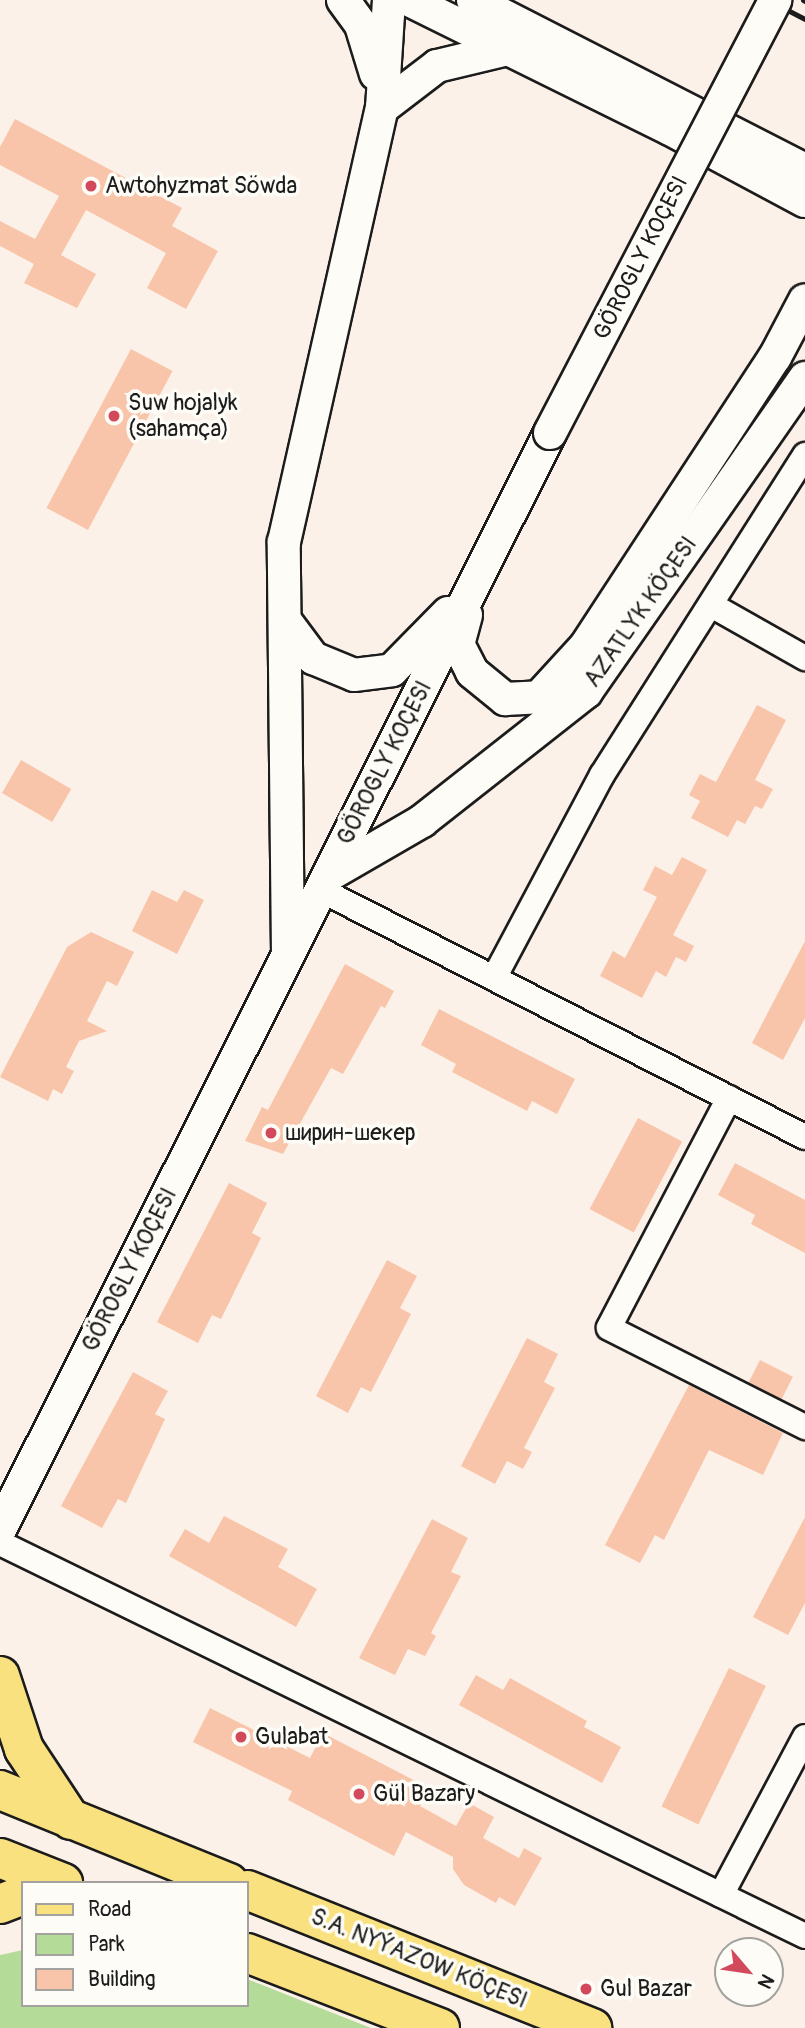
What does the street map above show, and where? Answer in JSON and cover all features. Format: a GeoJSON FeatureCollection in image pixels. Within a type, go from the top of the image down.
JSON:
{"type":"FeatureCollection","features":[{"type":"Feature","properties":{"kind":"main road"},"geometry":{"type":"LineString","coordinates":[[0,1676],[24,1749],[71,1820]]}},
{"type":"Feature","properties":{"kind":"main road"},"geometry":{"type":"LineString","coordinates":[[0,1790],[224,1881]]}},
{"type":"Feature","properties":{"kind":"main road"},"geometry":{"type":"LineString","coordinates":[[0,1858],[56,1881]]}},
{"type":"Feature","properties":{"kind":"main road","name":"S.A. NYÝAZOW KÖÇESI"},"geometry":{"type":"LineString","coordinates":[[248,1890],[592,2028]]}},
{"type":"Feature","properties":{"kind":"main road"},"geometry":{"type":"LineString","coordinates":[[0,1904],[21,1896]]}},
{"type":"Feature","properties":{"kind":"main road"},"geometry":{"type":"LineString","coordinates":[[248,1954],[440,2028]]}},
{"type":"Feature","properties":{"kind":"street"},"geometry":{"type":"LineString","coordinates":[[343,0],[361,25],[382,108]]}},
{"type":"Feature","properties":{"kind":"street"},"geometry":{"type":"LineString","coordinates":[[288,955],[287,623],[284,542],[382,108],[389,0]]}},
{"type":"Feature","properties":{"kind":"street"},"geometry":{"type":"LineString","coordinates":[[409,0],[805,201]]}},
{"type":"Feature","properties":{"kind":"street"},"geometry":{"type":"LineString","coordinates":[[474,0],[805,170]]}},
{"type":"Feature","properties":{"kind":"street","name":"GÖROGLY KOÇESI"},"geometry":{"type":"LineString","coordinates":[[0,1529],[550,433],[775,0]]}},
{"type":"Feature","properties":{"kind":"street"},"geometry":{"type":"LineString","coordinates":[[382,108],[437,65],[508,49]]}},
{"type":"Feature","properties":{"kind":"street"},"geometry":{"type":"LineString","coordinates":[[477,580],[458,644],[472,672],[505,699],[539,697],[585,647],[775,356],[805,300]]}},
{"type":"Feature","properties":{"kind":"street","name":"AZATLYK KÖÇESI"},"geometry":{"type":"LineString","coordinates":[[325,882],[422,821],[586,691],[805,378]]}},
{"type":"Feature","properties":{"kind":"street"},"geometry":{"type":"LineString","coordinates":[[494,978],[602,775],[713,606],[805,455]]}},
{"type":"Feature","properties":{"kind":"street"},"geometry":{"type":"LineString","coordinates":[[287,623],[313,658],[354,675],[392,670],[477,580]]}},
{"type":"Feature","properties":{"kind":"street"},"geometry":{"type":"LineString","coordinates":[[713,606],[805,658]]}},
{"type":"Feature","properties":{"kind":"street"},"geometry":{"type":"LineString","coordinates":[[325,882],[494,978],[805,1137]]}},
{"type":"Feature","properties":{"kind":"street"},"geometry":{"type":"LineString","coordinates":[[729,1098],[608,1328],[805,1427]]}},
{"type":"Feature","properties":{"kind":"street"},"geometry":{"type":"LineString","coordinates":[[0,1544],[805,1936]]}},
{"type":"Feature","properties":{"kind":"street"},"geometry":{"type":"LineString","coordinates":[[721,1895],[805,1737]]}},
{"type":"Feature","properties":{"kind":"green space"},"geometry":{"type":"Polygon","coordinates":[[[21,1950],[21,2007],[248,2007],[248,1979],[371,2028],[0,2028],[0,1955],[21,1950]]]}},
{"type":"Feature","properties":{"kind":"building"},"geometry":{"type":"Polygon","coordinates":[[[15,119],[182,208],[172,226],[218,251],[186,309],[147,288],[166,253],[86,210],[61,255],[96,274],[77,308],[24,283],[34,264],[0,246],[0,221],[35,239],[59,196],[0,165],[0,147],[15,119]]]}},
{"type":"Feature","properties":{"kind":"building"},"geometry":{"type":"Polygon","coordinates":[[[131,349],[172,371],[88,530],[46,508],[131,349]]]}},
{"type":"Feature","properties":{"kind":"building"},"geometry":{"type":"Polygon","coordinates":[[[757,705],[786,720],[755,780],[773,789],[762,809],[755,806],[745,824],[737,820],[728,837],[691,818],[700,801],[689,795],[700,774],[716,782],[757,705]]]}},
{"type":"Feature","properties":{"kind":"building"},"geometry":{"type":"Polygon","coordinates":[[[21,760],[71,789],[52,822],[2,793],[21,760]]]}},
{"type":"Feature","properties":{"kind":"building"},"geometry":{"type":"Polygon","coordinates":[[[682,857],[707,870],[673,935],[694,946],[686,962],[676,957],[666,977],[656,971],[642,998],[600,976],[613,951],[625,958],[657,897],[643,890],[655,866],[672,875],[682,857]]]}},
{"type":"Feature","properties":{"kind":"building"},"geometry":{"type":"Polygon","coordinates":[[[152,890],[177,902],[184,890],[204,900],[177,954],[132,931],[152,890]]]}},
{"type":"Feature","properties":{"kind":"building"},"geometry":{"type":"Polygon","coordinates":[[[91,932],[134,952],[117,986],[107,981],[87,1021],[107,1031],[79,1041],[66,1067],[74,1071],[62,1094],[53,1089],[48,1101],[0,1077],[67,947],[91,932]]]}},
{"type":"Feature","properties":{"kind":"building"},"geometry":{"type":"Polygon","coordinates":[[[805,941],[805,1018],[783,1060],[752,1043],[805,941]]]}},
{"type":"Feature","properties":{"kind":"building"},"geometry":{"type":"Polygon","coordinates":[[[345,964],[394,991],[385,1008],[381,1006],[343,1074],[331,1068],[283,1154],[245,1141],[262,1107],[268,1110],[345,964]]]}},
{"type":"Feature","properties":{"kind":"building"},"geometry":{"type":"Polygon","coordinates":[[[439,1009],[575,1079],[557,1114],[532,1101],[527,1111],[452,1072],[456,1064],[421,1045],[439,1009]]]}},
{"type":"Feature","properties":{"kind":"building"},"geometry":{"type":"Polygon","coordinates":[[[638,1118],[682,1141],[634,1232],[590,1209],[638,1118]]]}},
{"type":"Feature","properties":{"kind":"building"},"geometry":{"type":"Polygon","coordinates":[[[735,1163],[805,1200],[805,1253],[751,1224],[755,1215],[718,1195],[735,1163]]]}},
{"type":"Feature","properties":{"kind":"building"},"geometry":{"type":"Polygon","coordinates":[[[229,1183],[267,1203],[252,1233],[261,1238],[221,1319],[212,1315],[198,1343],[157,1322],[229,1183]]]}},
{"type":"Feature","properties":{"kind":"building"},"geometry":{"type":"Polygon","coordinates":[[[387,1260],[417,1276],[400,1308],[411,1314],[371,1392],[361,1387],[348,1413],[316,1396],[387,1260]]]}},
{"type":"Feature","properties":{"kind":"building"},"geometry":{"type":"Polygon","coordinates":[[[527,1338],[558,1354],[544,1382],[555,1388],[524,1448],[532,1452],[523,1469],[507,1461],[495,1484],[461,1466],[527,1338]]]}},
{"type":"Feature","properties":{"kind":"building"},"geometry":{"type":"Polygon","coordinates":[[[760,1360],[793,1377],[782,1399],[749,1382],[760,1360]]]}},
{"type":"Feature","properties":{"kind":"building"},"geometry":{"type":"Polygon","coordinates":[[[133,1372],[168,1391],[155,1414],[165,1419],[126,1503],[118,1499],[102,1528],[61,1506],[133,1372]]]}},
{"type":"Feature","properties":{"kind":"building"},"geometry":{"type":"Polygon","coordinates":[[[689,1385],[783,1433],[763,1475],[709,1450],[664,1540],[655,1535],[640,1563],[605,1545],[689,1385]]]}},
{"type":"Feature","properties":{"kind":"building"},"geometry":{"type":"Polygon","coordinates":[[[224,1516],[288,1549],[278,1567],[317,1589],[296,1627],[169,1556],[185,1529],[209,1543],[224,1516]]]}},
{"type":"Feature","properties":{"kind":"building"},"geometry":{"type":"Polygon","coordinates":[[[805,1517],[805,1603],[788,1635],[753,1617],[805,1517]]]}},
{"type":"Feature","properties":{"kind":"building"},"geometry":{"type":"Polygon","coordinates":[[[432,1519],[468,1538],[451,1572],[461,1576],[431,1633],[436,1636],[425,1656],[408,1649],[395,1675],[359,1658],[432,1519]]]}},
{"type":"Feature","properties":{"kind":"building"},"geometry":{"type":"Polygon","coordinates":[[[729,1668],[766,1686],[698,1824],[661,1806],[729,1668]]]}},
{"type":"Feature","properties":{"kind":"building"},"geometry":{"type":"Polygon","coordinates":[[[476,1675],[503,1690],[510,1678],[587,1721],[584,1727],[621,1747],[602,1783],[459,1705],[476,1675]]]}},
{"type":"Feature","properties":{"kind":"building"},"geometry":{"type":"Polygon","coordinates":[[[210,1708],[310,1758],[323,1733],[429,1788],[420,1806],[456,1826],[469,1803],[494,1817],[483,1838],[519,1858],[524,1848],[542,1858],[515,1906],[499,1897],[496,1903],[464,1885],[453,1869],[453,1857],[406,1832],[394,1856],[288,1800],[292,1791],[193,1742],[210,1708]]]}},
{"type":"Feature","properties":{"kind":"railway"},"geometry":{"type":"LineString","coordinates":[[768,0],[805,19]]}},
{"type":"Feature","properties":{"kind":"place","name":"Awtohyzmat Söwda"},"geometry":{"type":"Point","coordinates":[91,186]}},
{"type":"Feature","properties":{"kind":"place","name":"Suw hojalyk (sahamça)"},"geometry":{"type":"Point","coordinates":[114,416]}},
{"type":"Feature","properties":{"kind":"place","name":"ширин-шекер"},"geometry":{"type":"Point","coordinates":[271,1133]}},
{"type":"Feature","properties":{"kind":"place","name":"Gulabat"},"geometry":{"type":"Point","coordinates":[241,1737]}},
{"type":"Feature","properties":{"kind":"place","name":"Gül Bazary"},"geometry":{"type":"Point","coordinates":[359,1794]}},
{"type":"Feature","properties":{"kind":"place","name":"Gul Bazar"},"geometry":{"type":"Point","coordinates":[586,1989]}}]}
